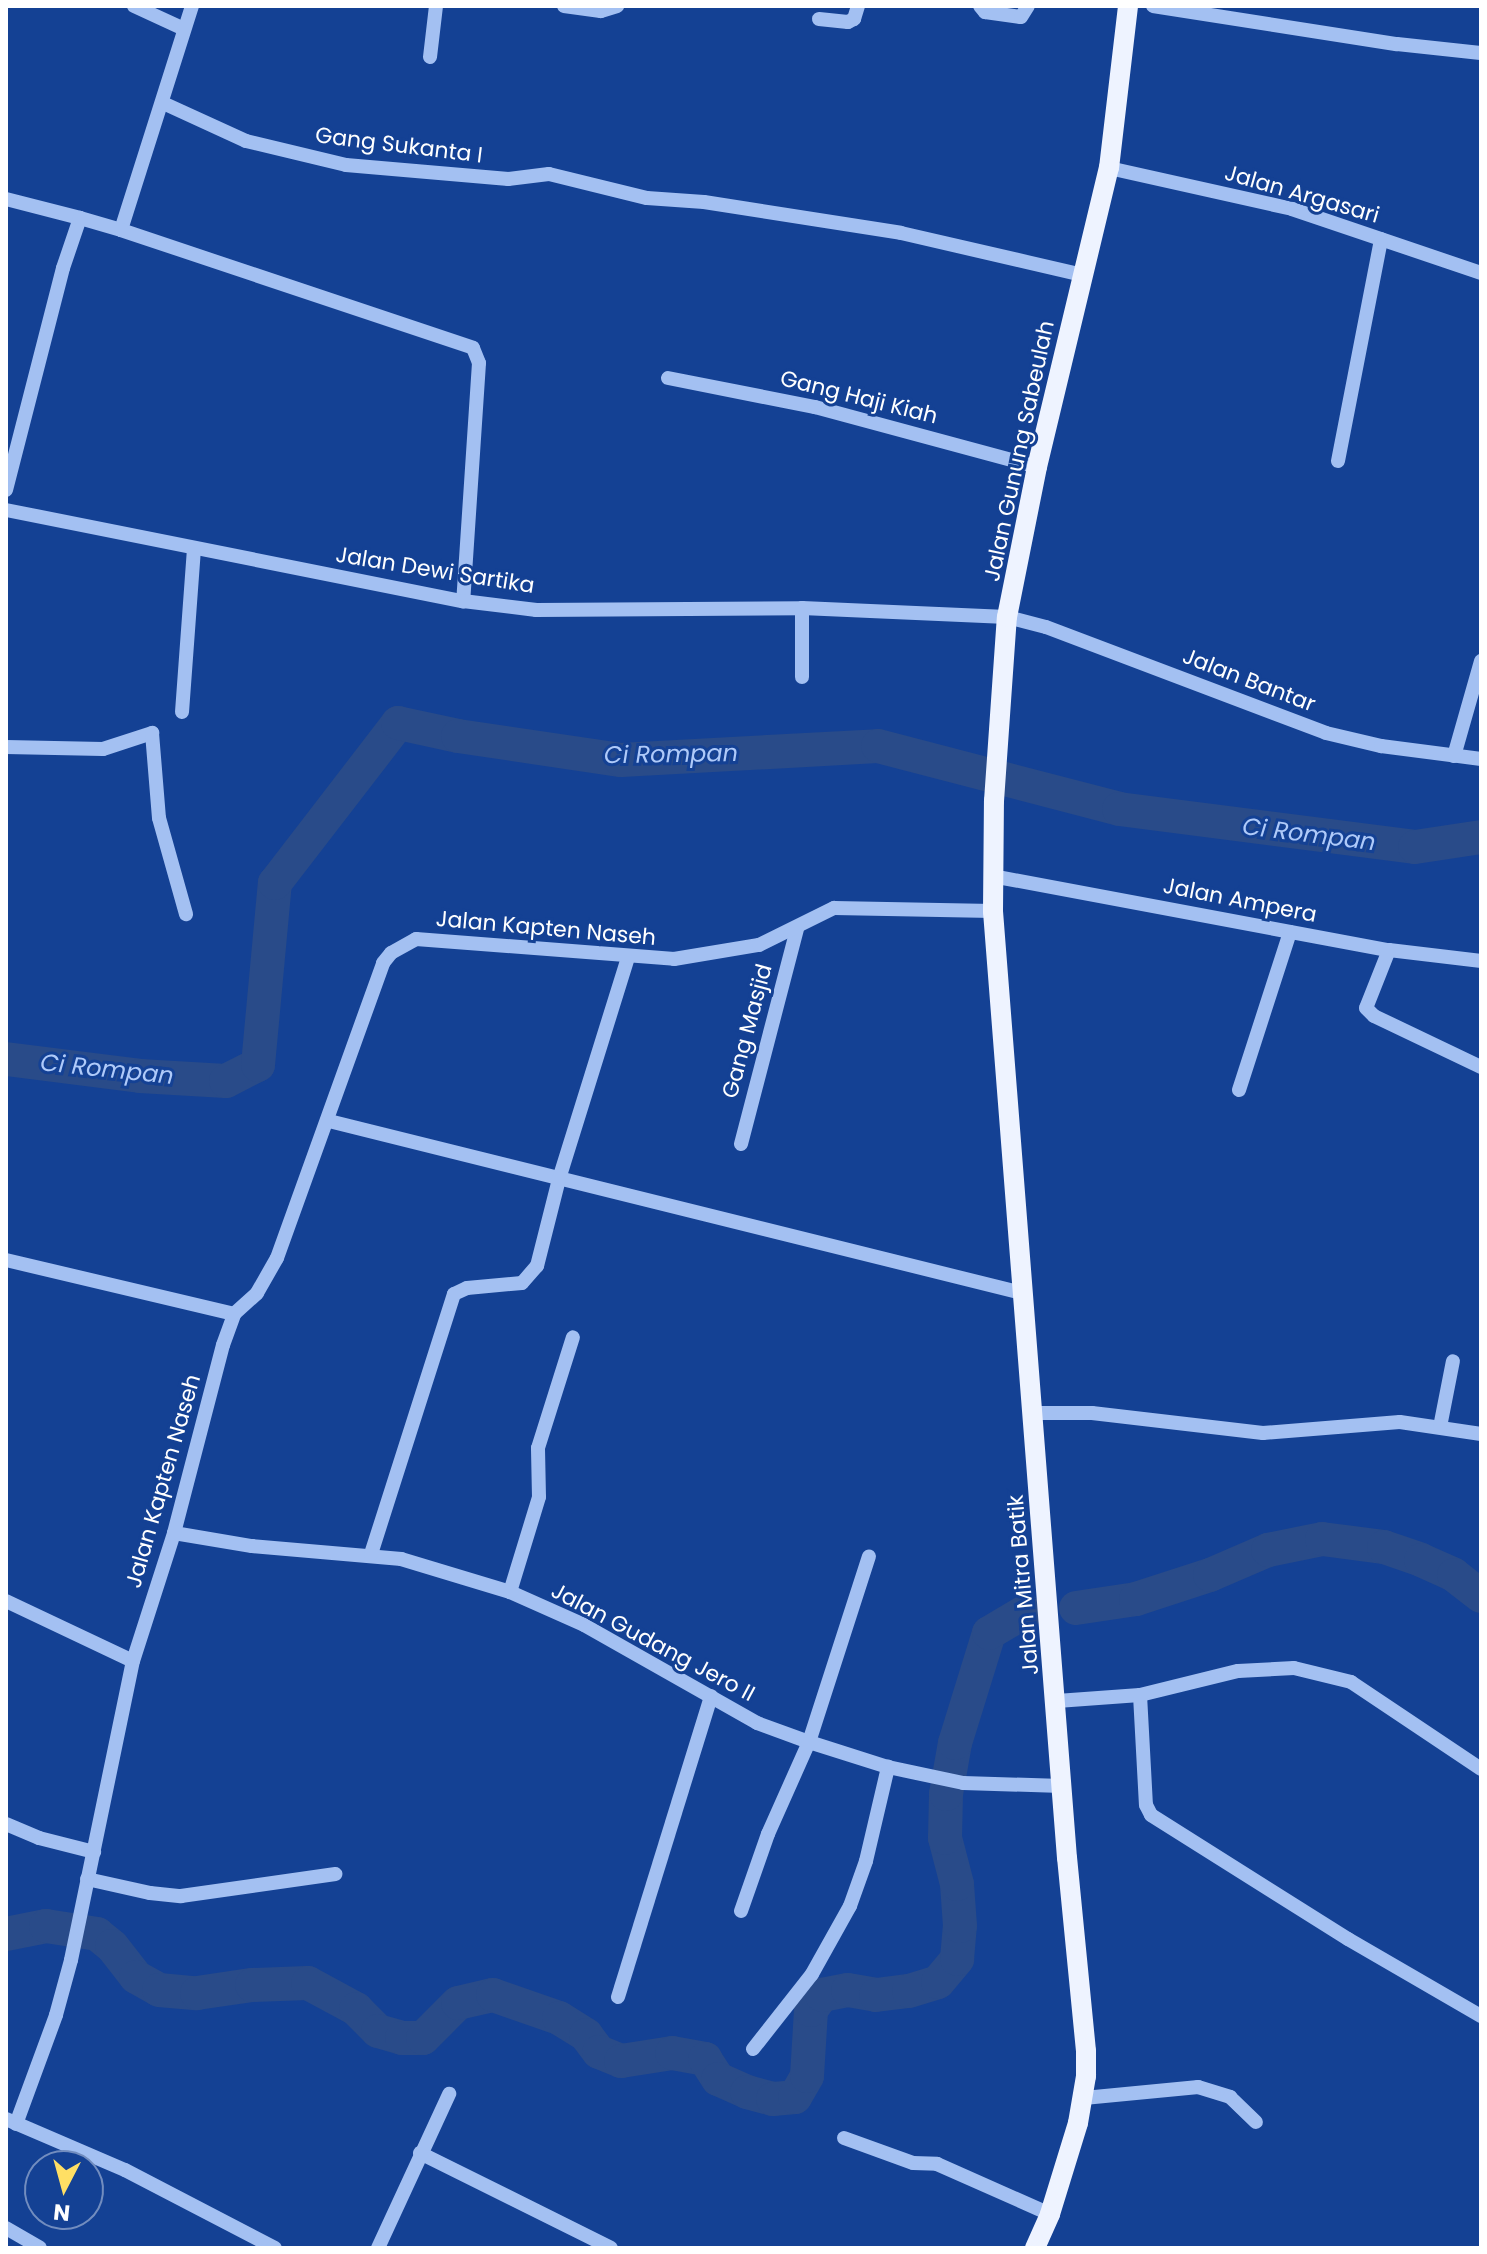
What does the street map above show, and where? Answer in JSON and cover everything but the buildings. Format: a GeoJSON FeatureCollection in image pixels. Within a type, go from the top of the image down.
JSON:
{"type":"FeatureCollection","features":[{"type":"Feature","properties":{"kind":"main road","name":"Jalan Gunung Sabeulah"},"geometry":{"type":"LineString","coordinates":[[993,911],[994,801],[1007,617],[1037,467],[1109,168],[1128,6]]}},
{"type":"Feature","properties":{"kind":"main road","name":"Jalan Mitra Batik"},"geometry":{"type":"LineString","coordinates":[[993,911],[1086,2051],[1084,2098],[1050,2214],[1035,2248]]}},
{"type":"Feature","properties":{"kind":"street"},"geometry":{"type":"LineString","coordinates":[[134,6],[182,28]]}},
{"type":"Feature","properties":{"kind":"street"},"geometry":{"type":"LineString","coordinates":[[121,230],[163,103],[182,28],[192,6]]}},
{"type":"Feature","properties":{"kind":"street"},"geometry":{"type":"LineString","coordinates":[[430,57],[436,6]]}},
{"type":"Feature","properties":{"kind":"street"},"geometry":{"type":"LineString","coordinates":[[564,6],[601,11],[617,6]]}},
{"type":"Feature","properties":{"kind":"street"},"geometry":{"type":"LineString","coordinates":[[819,19],[848,22],[854,19],[858,6]]}},
{"type":"Feature","properties":{"kind":"street"},"geometry":{"type":"LineString","coordinates":[[980,6],[985,12],[1021,17],[1028,6]]}},
{"type":"Feature","properties":{"kind":"street"},"geometry":{"type":"LineString","coordinates":[[1153,6],[1397,44],[1481,53]]}},
{"type":"Feature","properties":{"kind":"street","name":"Gang Sukanta I"},"geometry":{"type":"LineString","coordinates":[[163,103],[246,141],[346,165],[508,179],[543,175],[647,198],[704,202],[901,233],[1083,275]]}},
{"type":"Feature","properties":{"kind":"street","name":"Jalan Argasari"},"geometry":{"type":"LineString","coordinates":[[1109,168],[1292,209],[1481,273]]}},
{"type":"Feature","properties":{"kind":"street"},"geometry":{"type":"LineString","coordinates":[[6,199],[121,230],[473,348],[479,363],[463,601]]}},
{"type":"Feature","properties":{"kind":"street"},"geometry":{"type":"LineString","coordinates":[[6,490],[63,268],[80,218]]}},
{"type":"Feature","properties":{"kind":"street"},"geometry":{"type":"LineString","coordinates":[[1338,461],[1381,239]]}},
{"type":"Feature","properties":{"kind":"street","name":"Gang Haji Kiah"},"geometry":{"type":"LineString","coordinates":[[668,378],[815,407],[1037,467]]}},
{"type":"Feature","properties":{"kind":"street","name":"Jalan Dewi Sartika"},"geometry":{"type":"LineString","coordinates":[[6,510],[463,601],[536,610],[802,608],[1007,617]]}},
{"type":"Feature","properties":{"kind":"street"},"geometry":{"type":"LineString","coordinates":[[182,712],[194,549]]}},
{"type":"Feature","properties":{"kind":"street"},"geometry":{"type":"LineString","coordinates":[[802,608],[802,677]]}},
{"type":"Feature","properties":{"kind":"street","name":"Jalan Bantar"},"geometry":{"type":"LineString","coordinates":[[1007,617],[1046,627],[1326,733],[1481,759]]}},
{"type":"Feature","properties":{"kind":"street"},"geometry":{"type":"LineString","coordinates":[[1454,756],[1481,661]]}},
{"type":"Feature","properties":{"kind":"street"},"geometry":{"type":"LineString","coordinates":[[6,747],[103,749],[152,733],[159,818],[186,914]]}},
{"type":"Feature","properties":{"kind":"street","name":"Jalan Ampera"},"geometry":{"type":"LineString","coordinates":[[992,876],[1389,950],[1481,961]]}},
{"type":"Feature","properties":{"kind":"street","name":"Jalan Kapten Naseh"},"geometry":{"type":"LineString","coordinates":[[11,2122],[56,2015],[71,1960],[133,1661],[174,1533],[234,1314],[257,1293],[277,1258],[307,1171],[329,1121],[383,963],[403,943],[416,939],[674,959],[746,948],[797,929],[834,908],[993,911]]}},
{"type":"Feature","properties":{"kind":"street","name":"Gang Masjid"},"geometry":{"type":"LineString","coordinates":[[741,1144],[797,929]]}},
{"type":"Feature","properties":{"kind":"street"},"geometry":{"type":"LineString","coordinates":[[1239,1090],[1290,932]]}},
{"type":"Feature","properties":{"kind":"street"},"geometry":{"type":"LineString","coordinates":[[1389,950],[1366,1008],[1374,1016],[1481,1067]]}},
{"type":"Feature","properties":{"kind":"street"},"geometry":{"type":"LineString","coordinates":[[371,1554],[454,1294],[467,1288],[522,1283],[532,1275],[628,957]]}},
{"type":"Feature","properties":{"kind":"street"},"geometry":{"type":"LineString","coordinates":[[329,1121],[1022,1293]]}},
{"type":"Feature","properties":{"kind":"street"},"geometry":{"type":"LineString","coordinates":[[6,1260],[234,1314]]}},
{"type":"Feature","properties":{"kind":"street"},"geometry":{"type":"LineString","coordinates":[[510,1592],[539,1497],[538,1448],[573,1337]]}},
{"type":"Feature","properties":{"kind":"street"},"geometry":{"type":"LineString","coordinates":[[1440,1427],[1453,1361]]}},
{"type":"Feature","properties":{"kind":"street"},"geometry":{"type":"LineString","coordinates":[[1032,1413],[1092,1413],[1263,1433],[1400,1422],[1481,1434]]}},
{"type":"Feature","properties":{"kind":"street","name":"Jalan Gudang Jero II"},"geometry":{"type":"LineString","coordinates":[[174,1533],[252,1546],[401,1559],[510,1592],[584,1625],[757,1723],[809,1742],[888,1767],[963,1783],[1062,1786]]}},
{"type":"Feature","properties":{"kind":"street"},"geometry":{"type":"LineString","coordinates":[[741,1911],[768,1834],[809,1742],[869,1556]]}},
{"type":"Feature","properties":{"kind":"street"},"geometry":{"type":"LineString","coordinates":[[6,1601],[133,1661]]}},
{"type":"Feature","properties":{"kind":"street"},"geometry":{"type":"LineString","coordinates":[[1057,1701],[1140,1695],[1238,1671],[1294,1668],[1351,1682],[1481,1769]]}},
{"type":"Feature","properties":{"kind":"street"},"geometry":{"type":"LineString","coordinates":[[1140,1695],[1146,1805],[1151,1815],[1348,1939],[1481,2016]]}},
{"type":"Feature","properties":{"kind":"street"},"geometry":{"type":"LineString","coordinates":[[618,1997],[711,1696]]}},
{"type":"Feature","properties":{"kind":"street"},"geometry":{"type":"LineString","coordinates":[[753,2049],[812,1974],[850,1906],[866,1861],[888,1767]]}},
{"type":"Feature","properties":{"kind":"street"},"geometry":{"type":"LineString","coordinates":[[6,1824],[39,1838],[94,1852]]}},
{"type":"Feature","properties":{"kind":"street"},"geometry":{"type":"LineString","coordinates":[[87,1879],[150,1893],[181,1896],[335,1874]]}},
{"type":"Feature","properties":{"kind":"street"},"geometry":{"type":"LineString","coordinates":[[1084,2098],[1198,2087],[1230,2097],[1256,2122]]}},
{"type":"Feature","properties":{"kind":"street"},"geometry":{"type":"LineString","coordinates":[[378,2248],[449,2094]]}},
{"type":"Feature","properties":{"kind":"street"},"geometry":{"type":"LineString","coordinates":[[11,2122],[125,2170],[275,2248]]}},
{"type":"Feature","properties":{"kind":"street"},"geometry":{"type":"LineString","coordinates":[[844,2138],[913,2163],[937,2164],[1050,2214]]}},
{"type":"Feature","properties":{"kind":"street"},"geometry":{"type":"LineString","coordinates":[[420,2153],[611,2248]]}},
{"type":"Feature","properties":{"kind":"street"},"geometry":{"type":"LineString","coordinates":[[6,2228],[40,2248]]}},
{"type":"Feature","properties":{"kind":"waterway","name":"Ci Rompan"},"geometry":{"type":"LineString","coordinates":[[6,1059],[140,1076],[226,1081],[258,1065],[275,883],[398,723],[458,736],[621,760],[878,746],[1119,809],[1415,847],[1481,837]]}},
{"type":"Feature","properties":{"kind":"waterway"},"geometry":{"type":"LineString","coordinates":[[1076,1608],[1136,1599],[1210,1575],[1268,1550],[1322,1539],[1384,1547],[1421,1560],[1454,1575],[1481,1596]]}},
{"type":"Feature","properties":{"kind":"waterway"},"geometry":{"type":"LineString","coordinates":[[6,1934],[46,1926],[97,1934],[112,1946],[136,1977],[159,1990],[197,1993],[252,1985],[308,1983],[356,2009],[378,2031],[402,2038],[423,2038],[458,2003],[493,1995],[559,2018],[586,2035],[599,2052],[621,2061],[672,2053],[705,2059],[718,2079],[747,2092],[773,2099],[795,2097],[807,2076],[811,2010],[822,1995],[848,1990],[876,1995],[909,1991],[938,1982],[957,1959],[960,1926],[957,1884],[945,1838],[946,1794],[955,1743],[989,1633],[1026,1611]]}}]}
